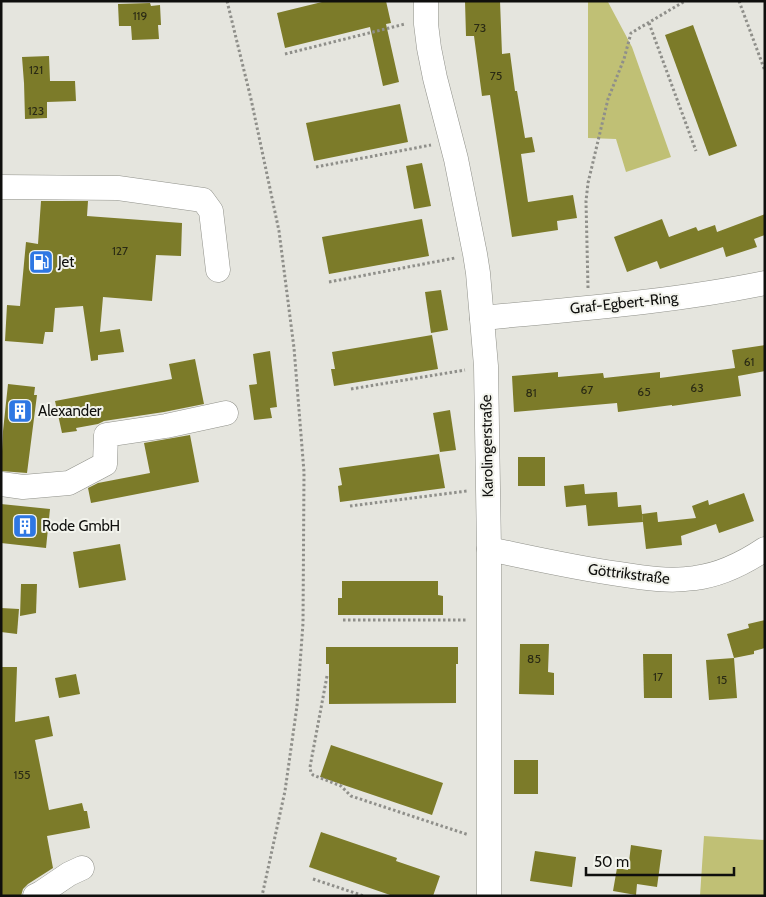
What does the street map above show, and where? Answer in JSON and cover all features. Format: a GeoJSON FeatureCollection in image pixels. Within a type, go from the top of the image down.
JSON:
{"type":"FeatureCollection","features":[{"type":"Feature","properties":{"kind":"street","name":"Karolingerstraße"},"geometry":{"type":"LineString","coordinates":[[426,10],[431,60],[468,214],[475,254],[486,366],[489,549],[489,896]]}},
{"type":"Feature","properties":{"kind":"street"},"geometry":{"type":"LineString","coordinates":[[1,187],[118,188],[203,200],[211,211],[218,270]]}},
{"type":"Feature","properties":{"kind":"street","name":"Graf-Egbert-Ring"},"geometry":{"type":"LineString","coordinates":[[482,318],[709,294],[765,283]]}},
{"type":"Feature","properties":{"kind":"street"},"geometry":{"type":"LineString","coordinates":[[1,484],[23,487],[69,483],[105,464],[106,435],[166,426],[226,413]]}},
{"type":"Feature","properties":{"kind":"street","name":"Göttrikstraße"},"geometry":{"type":"LineString","coordinates":[[489,549],[596,571],[666,580],[694,578],[719,573],[765,550]]}},
{"type":"Feature","properties":{"kind":"street"},"geometry":{"type":"LineString","coordinates":[[35,896],[82,868]]}},
{"type":"Feature","properties":{"kind":"path"},"geometry":{"type":"LineString","coordinates":[[227,1],[251,99],[278,232],[294,348],[304,472],[303,623],[297,706],[285,791],[262,896]]}},
{"type":"Feature","properties":{"kind":"path"},"geometry":{"type":"LineString","coordinates":[[589,308],[586,201],[588,183],[608,100],[624,59],[631,33],[685,1]]}},
{"type":"Feature","properties":{"kind":"path"},"geometry":{"type":"LineString","coordinates":[[739,1],[765,71]]}},
{"type":"Feature","properties":{"kind":"path"},"geometry":{"type":"LineString","coordinates":[[285,54],[426,10]]}},
{"type":"Feature","properties":{"kind":"path"},"geometry":{"type":"LineString","coordinates":[[649,22],[696,151]]}},
{"type":"Feature","properties":{"kind":"path"},"geometry":{"type":"LineString","coordinates":[[316,167],[451,141]]}},
{"type":"Feature","properties":{"kind":"path"},"geometry":{"type":"LineString","coordinates":[[329,282],[475,254]]}},
{"type":"Feature","properties":{"kind":"path"},"geometry":{"type":"LineString","coordinates":[[351,389],[486,366]]}},
{"type":"Feature","properties":{"kind":"path"},"geometry":{"type":"LineString","coordinates":[[350,506],[488,488]]}},
{"type":"Feature","properties":{"kind":"path"},"geometry":{"type":"LineString","coordinates":[[343,620],[489,620]]}},
{"type":"Feature","properties":{"kind":"path"},"geometry":{"type":"LineString","coordinates":[[327,676],[310,767],[311,773],[341,786],[351,796],[489,841]]}},
{"type":"Feature","properties":{"kind":"path"},"geometry":{"type":"LineString","coordinates":[[313,879],[364,896]]}},
{"type":"Feature","properties":{"kind":"shaded area"},"geometry":{"type":"Polygon","coordinates":[[[588,1],[608,2],[632,47],[671,157],[626,172],[616,139],[588,138],[588,1]]]}},
{"type":"Feature","properties":{"kind":"shaded area"},"geometry":{"type":"Polygon","coordinates":[[[704,836],[765,840],[765,896],[700,896],[704,836]]]}},
{"type":"Feature","properties":{"kind":"building"},"geometry":{"type":"Polygon","coordinates":[[[326,1],[386,1],[391,23],[386,24],[399,82],[383,86],[370,27],[285,48],[277,13],[326,1]]]}},
{"type":"Feature","properties":{"kind":"building"},"geometry":{"type":"Polygon","coordinates":[[[465,1],[500,1],[502,54],[510,53],[515,91],[517,91],[525,138],[532,137],[535,152],[521,154],[528,202],[573,195],[577,218],[557,221],[558,230],[512,237],[490,95],[482,96],[474,36],[466,36],[465,1]]]}},
{"type":"Feature","properties":{"kind":"building"},"geometry":{"type":"Polygon","coordinates":[[[150,3],[151,6],[160,5],[161,25],[158,25],[159,39],[132,40],[131,26],[119,26],[118,4],[150,3]]]}},
{"type":"Feature","properties":{"kind":"building"},"geometry":{"type":"Polygon","coordinates":[[[693,25],[737,146],[709,156],[665,35],[693,25]]]}},
{"type":"Feature","properties":{"kind":"building"},"geometry":{"type":"Polygon","coordinates":[[[49,56],[50,81],[75,81],[76,101],[47,102],[47,118],[25,119],[22,57],[49,56]]]}},
{"type":"Feature","properties":{"kind":"building"},"geometry":{"type":"Polygon","coordinates":[[[400,104],[408,142],[314,161],[306,123],[400,104]]]}},
{"type":"Feature","properties":{"kind":"building"},"geometry":{"type":"Polygon","coordinates":[[[422,163],[431,206],[414,209],[406,166],[422,163]]]}},
{"type":"Feature","properties":{"kind":"building"},"geometry":{"type":"Polygon","coordinates":[[[41,201],[88,201],[87,216],[182,223],[181,256],[156,255],[152,301],[103,297],[100,332],[120,329],[124,352],[98,355],[98,360],[91,361],[83,306],[55,308],[53,332],[45,332],[43,344],[5,341],[7,305],[20,306],[26,242],[38,244],[41,201]]]}},
{"type":"Feature","properties":{"kind":"building"},"geometry":{"type":"Polygon","coordinates":[[[765,214],[765,235],[754,239],[757,247],[726,257],[723,247],[660,269],[657,261],[627,272],[614,237],[662,219],[669,237],[696,227],[698,231],[715,225],[717,232],[765,214]]]}},
{"type":"Feature","properties":{"kind":"building"},"geometry":{"type":"Polygon","coordinates":[[[422,219],[429,256],[329,274],[322,237],[422,219]]]}},
{"type":"Feature","properties":{"kind":"building"},"geometry":{"type":"Polygon","coordinates":[[[441,290],[448,330],[431,333],[425,292],[441,290]]]}},
{"type":"Feature","properties":{"kind":"building"},"geometry":{"type":"Polygon","coordinates":[[[432,335],[438,369],[334,386],[331,369],[335,369],[332,352],[432,335]]]}},
{"type":"Feature","properties":{"kind":"building"},"geometry":{"type":"Polygon","coordinates":[[[765,345],[765,371],[738,376],[741,396],[618,412],[617,403],[514,412],[512,376],[558,372],[558,377],[603,373],[604,378],[660,372],[660,378],[735,368],[732,350],[765,345]]]}},
{"type":"Feature","properties":{"kind":"building"},"geometry":{"type":"Polygon","coordinates":[[[270,351],[277,407],[270,408],[272,418],[254,420],[249,385],[257,384],[253,354],[270,351]]]}},
{"type":"Feature","properties":{"kind":"building"},"geometry":{"type":"Polygon","coordinates":[[[195,359],[204,404],[104,421],[76,428],[77,431],[62,433],[55,401],[172,379],[169,364],[195,359]]]}},
{"type":"Feature","properties":{"kind":"building"},"geometry":{"type":"Polygon","coordinates":[[[8,384],[35,387],[34,395],[37,395],[27,473],[1,471],[8,384]]]}},
{"type":"Feature","properties":{"kind":"building"},"geometry":{"type":"Polygon","coordinates":[[[450,410],[456,450],[440,452],[433,413],[450,410]]]}},
{"type":"Feature","properties":{"kind":"building"},"geometry":{"type":"Polygon","coordinates":[[[190,435],[199,482],[91,503],[88,488],[98,483],[150,473],[144,443],[190,435]]]}},
{"type":"Feature","properties":{"kind":"building"},"geometry":{"type":"Polygon","coordinates":[[[439,454],[445,488],[340,502],[338,486],[342,485],[339,468],[439,454]]]}},
{"type":"Feature","properties":{"kind":"building"},"geometry":{"type":"Polygon","coordinates":[[[518,457],[545,457],[545,486],[518,486],[518,457]]]}},
{"type":"Feature","properties":{"kind":"building"},"geometry":{"type":"Polygon","coordinates":[[[584,484],[585,494],[617,492],[618,507],[641,505],[643,522],[588,526],[586,505],[566,507],[564,486],[584,484]]]}},
{"type":"Feature","properties":{"kind":"building"},"geometry":{"type":"Polygon","coordinates":[[[744,493],[754,521],[719,533],[716,524],[681,536],[682,545],[646,549],[642,514],[657,512],[658,522],[696,518],[692,506],[708,500],[709,505],[744,493]]]}},
{"type":"Feature","properties":{"kind":"building","name":"Rode GmbH"},"geometry":{"type":"Polygon","coordinates":[[[1,504],[50,509],[46,548],[1,543],[1,504]]]}},
{"type":"Feature","properties":{"kind":"building"},"geometry":{"type":"Polygon","coordinates":[[[120,544],[126,580],[79,588],[73,552],[120,544]]]}},
{"type":"Feature","properties":{"kind":"building"},"geometry":{"type":"Polygon","coordinates":[[[342,581],[438,581],[438,595],[443,596],[443,615],[338,615],[338,598],[342,598],[342,581]]]}},
{"type":"Feature","properties":{"kind":"building"},"geometry":{"type":"Polygon","coordinates":[[[21,584],[37,584],[36,613],[20,616],[21,584]]]}},
{"type":"Feature","properties":{"kind":"building"},"geometry":{"type":"Polygon","coordinates":[[[1,608],[19,609],[17,634],[1,632],[1,608]]]}},
{"type":"Feature","properties":{"kind":"building"},"geometry":{"type":"Polygon","coordinates":[[[765,620],[765,648],[754,651],[754,654],[734,658],[727,634],[749,628],[748,624],[765,620]]]}},
{"type":"Feature","properties":{"kind":"building"},"geometry":{"type":"Polygon","coordinates":[[[520,644],[549,644],[548,672],[554,673],[554,695],[519,694],[520,644]]]}},
{"type":"Feature","properties":{"kind":"building"},"geometry":{"type":"Polygon","coordinates":[[[326,647],[458,647],[456,703],[329,704],[329,664],[326,664],[326,647]]]}},
{"type":"Feature","properties":{"kind":"building"},"geometry":{"type":"Polygon","coordinates":[[[643,654],[672,654],[672,698],[644,698],[643,654]]]}},
{"type":"Feature","properties":{"kind":"building"},"geometry":{"type":"Polygon","coordinates":[[[734,658],[737,698],[709,700],[706,660],[734,658]]]}},
{"type":"Feature","properties":{"kind":"building"},"geometry":{"type":"Polygon","coordinates":[[[1,667],[17,667],[15,722],[49,716],[53,736],[35,740],[49,810],[82,803],[84,811],[87,811],[90,828],[47,836],[53,868],[28,884],[23,889],[21,896],[1,896],[1,667]]]}},
{"type":"Feature","properties":{"kind":"building"},"geometry":{"type":"Polygon","coordinates":[[[76,674],[80,694],[59,698],[55,678],[76,674]]]}},
{"type":"Feature","properties":{"kind":"building"},"geometry":{"type":"Polygon","coordinates":[[[331,745],[443,783],[432,815],[320,777],[331,745]]]}},
{"type":"Feature","properties":{"kind":"building"},"geometry":{"type":"Polygon","coordinates":[[[514,760],[538,760],[538,794],[514,794],[514,760]]]}},
{"type":"Feature","properties":{"kind":"building"},"geometry":{"type":"Polygon","coordinates":[[[321,832],[397,858],[396,861],[440,876],[433,896],[393,896],[309,867],[321,832]]]}},
{"type":"Feature","properties":{"kind":"building"},"geometry":{"type":"Polygon","coordinates":[[[631,845],[662,850],[657,887],[637,884],[636,895],[613,891],[617,868],[628,870],[631,845]]]}},
{"type":"Feature","properties":{"kind":"building"},"geometry":{"type":"Polygon","coordinates":[[[535,851],[576,857],[572,887],[530,881],[535,851]]]}},
{"type":"Feature","properties":{"kind":"place","name":"Jet"},"geometry":{"type":"Point","coordinates":[41,262]}},
{"type":"Feature","properties":{"kind":"place","name":"Alexander"},"geometry":{"type":"Point","coordinates":[20,411]}},
{"type":"Feature","properties":{"kind":"place","name":"Rode GmbH"},"geometry":{"type":"Point","coordinates":[25,526]}}]}
